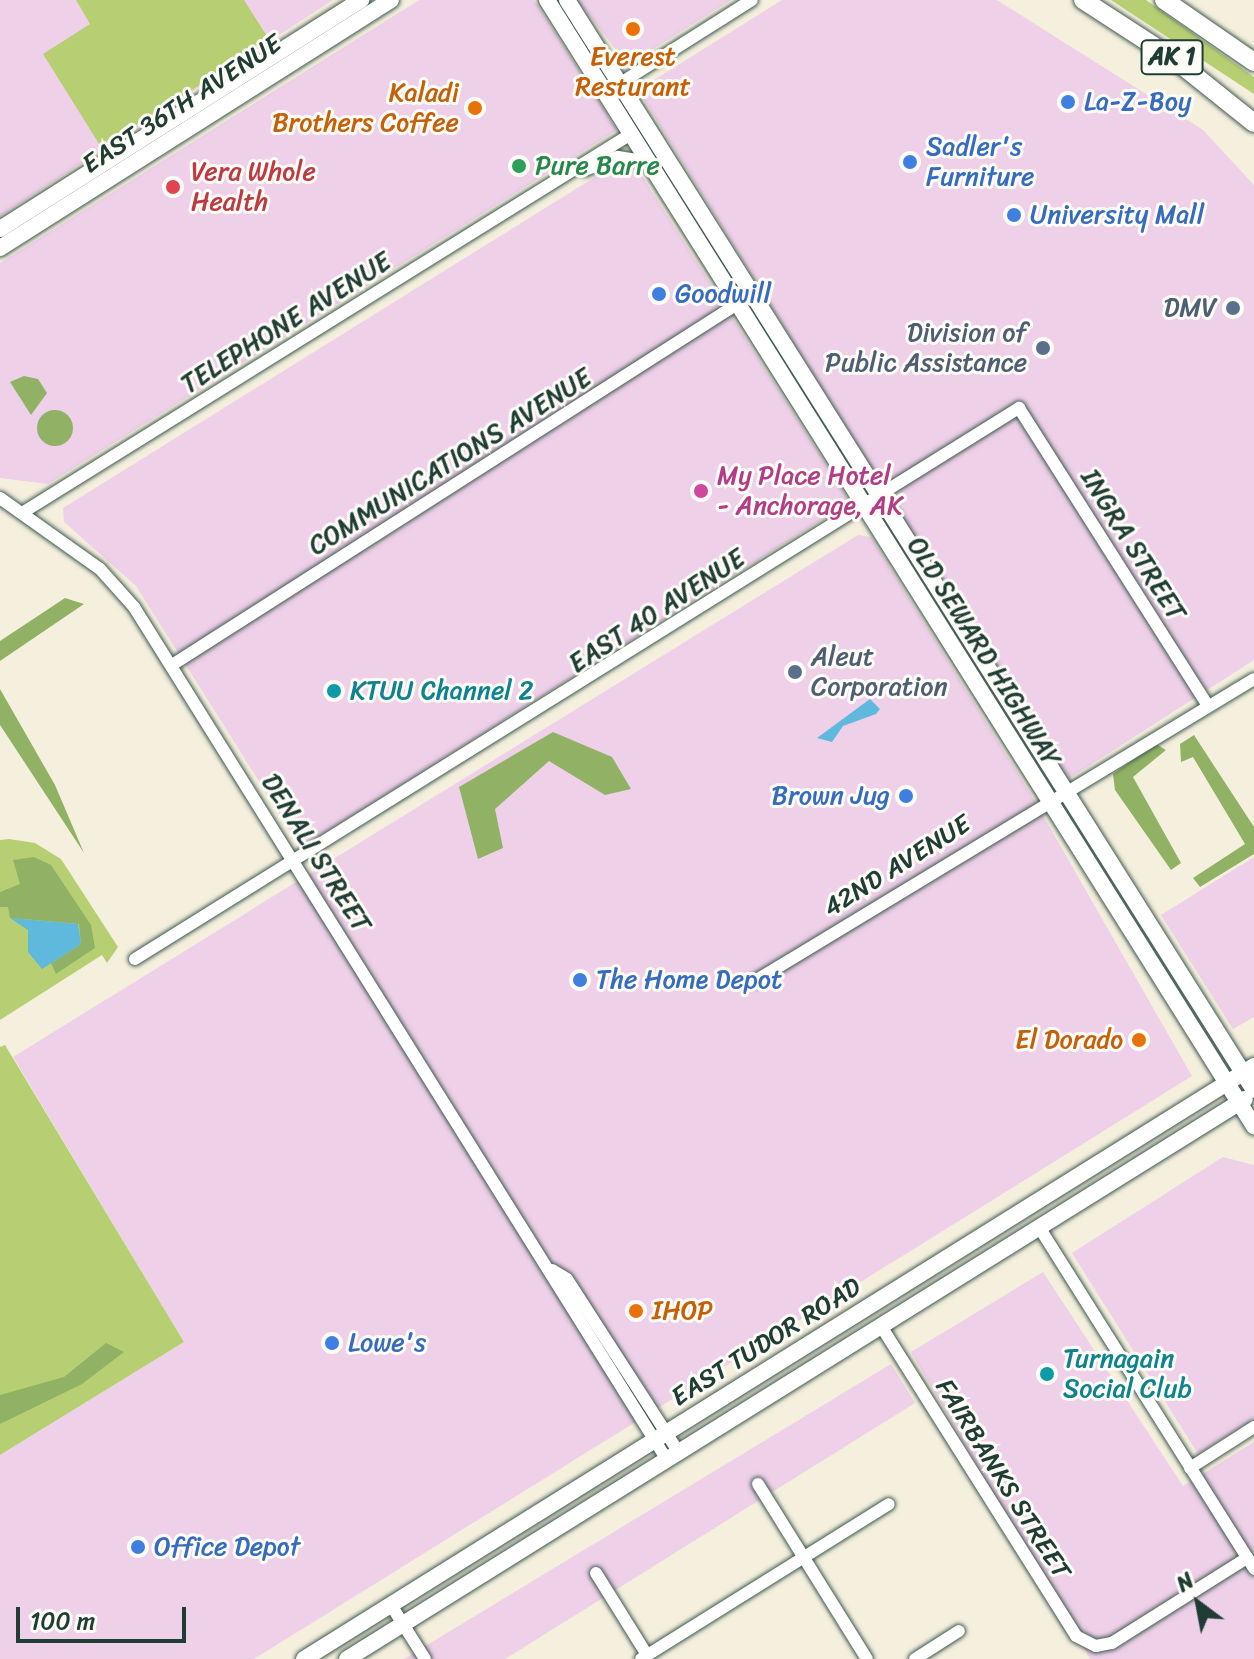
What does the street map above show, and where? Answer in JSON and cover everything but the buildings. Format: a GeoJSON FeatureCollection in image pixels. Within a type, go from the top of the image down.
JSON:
{"type":"FeatureCollection","features":[{"type":"Feature","properties":{"kind":"highway","name":"AK 1"},"geometry":{"type":"LineString","coordinates":[[1083,0],[1174,59],[1254,123]]}},
{"type":"Feature","properties":{"kind":"highway","name":"AK 1"},"geometry":{"type":"LineString","coordinates":[[1164,0],[1254,62]]}},
{"type":"Feature","properties":{"kind":"main road","name":"EAST 36TH AVENUE"},"geometry":{"type":"LineString","coordinates":[[0,229],[361,0]]}},
{"type":"Feature","properties":{"kind":"main road","name":"EAST 36TH AVENUE"},"geometry":{"type":"LineString","coordinates":[[0,248],[391,0]]}},
{"type":"Feature","properties":{"kind":"main road","name":"OLD SEWARD HIGHWAY"},"geometry":{"type":"LineString","coordinates":[[547,0],[631,134],[745,300],[1056,796],[1254,1126]]}},
{"type":"Feature","properties":{"kind":"main road","name":"OLD SEWARD HIGHWAY"},"geometry":{"type":"LineString","coordinates":[[567,0],[685,190],[745,300]]}},
{"type":"Feature","properties":{"kind":"main road"},"geometry":{"type":"LineString","coordinates":[[191,127],[194,118],[261,74],[268,60]]}},
{"type":"Feature","properties":{"kind":"main road"},"geometry":{"type":"LineString","coordinates":[[631,134],[648,142],[685,190]]}},
{"type":"Feature","properties":{"kind":"main road","name":"OLD SEWARD HIGHWAY"},"geometry":{"type":"LineString","coordinates":[[1056,796],[1249,1070],[1254,1091]]}},
{"type":"Feature","properties":{"kind":"main road","name":"EAST TUDOR ROAD"},"geometry":{"type":"LineString","coordinates":[[304,1659],[1249,1070]]}},
{"type":"Feature","properties":{"kind":"main road","name":"EAST TUDOR ROAD"},"geometry":{"type":"LineString","coordinates":[[347,1659],[1254,1091]]}},
{"type":"Feature","properties":{"kind":"street"},"geometry":{"type":"LineString","coordinates":[[619,84],[752,0]]}},
{"type":"Feature","properties":{"kind":"street","name":"TELEPHONE AVENUE"},"geometry":{"type":"LineString","coordinates":[[22,513],[631,134]]}},
{"type":"Feature","properties":{"kind":"street","name":"TELEPHONE AVENUE"},"geometry":{"type":"LineString","coordinates":[[574,171],[618,157],[650,162]]}},
{"type":"Feature","properties":{"kind":"street","name":"COMMUNICATIONS AVENUE"},"geometry":{"type":"LineString","coordinates":[[172,665],[745,300]]}},
{"type":"Feature","properties":{"kind":"street","name":"EAST 40 AVENUE"},"geometry":{"type":"LineString","coordinates":[[135,959],[1019,408]]}},
{"type":"Feature","properties":{"kind":"street","name":"INGRA STREET"},"geometry":{"type":"LineString","coordinates":[[1019,408],[1208,706]]}},
{"type":"Feature","properties":{"kind":"street","name":"DENALI STREET"},"geometry":{"type":"LineString","coordinates":[[0,498],[100,569],[172,665],[552,1270],[567,1279],[673,1456]]}},
{"type":"Feature","properties":{"kind":"street","name":"42ND AVENUE"},"geometry":{"type":"LineString","coordinates":[[755,981],[1056,796],[1254,679]]}},
{"type":"Feature","properties":{"kind":"street"},"geometry":{"type":"LineString","coordinates":[[1039,1227],[1250,1563]]}},
{"type":"Feature","properties":{"kind":"street","name":"FAIRBANKS STREET"},"geometry":{"type":"LineString","coordinates":[[881,1326],[1076,1636],[1096,1646],[1112,1643],[1250,1563]]}},
{"type":"Feature","properties":{"kind":"street"},"geometry":{"type":"LineString","coordinates":[[1190,1468],[1254,1427]]}},
{"type":"Feature","properties":{"kind":"street"},"geometry":{"type":"LineString","coordinates":[[758,1484],[806,1556],[867,1659]]}},
{"type":"Feature","properties":{"kind":"street"},"geometry":{"type":"LineString","coordinates":[[596,1573],[644,1657],[889,1504]]}},
{"type":"Feature","properties":{"kind":"street"},"geometry":{"type":"LineString","coordinates":[[391,1605],[425,1659]]}},
{"type":"Feature","properties":{"kind":"street"},"geometry":{"type":"LineString","coordinates":[[915,1659],[959,1631]]}},
{"type":"Feature","properties":{"kind":"shaded area"},"geometry":{"type":"Polygon","coordinates":[[[0,0],[333,0],[0,216],[0,0]]]}},
{"type":"Feature","properties":{"kind":"shaded area"},"geometry":{"type":"Polygon","coordinates":[[[419,0],[534,0],[617,130],[48,484],[0,478],[0,263],[419,0]]]}},
{"type":"Feature","properties":{"kind":"shaded area"},"geometry":{"type":"Polygon","coordinates":[[[577,0],[731,0],[628,65],[577,0]]]}},
{"type":"Feature","properties":{"kind":"shaded area"},"geometry":{"type":"Polygon","coordinates":[[[782,0],[997,0],[1203,130],[1254,185],[1254,660],[1064,782],[638,90],[782,0]]]}},
{"type":"Feature","properties":{"kind":"shaded area"},"geometry":{"type":"Polygon","coordinates":[[[635,165],[850,502],[301,848],[136,586],[64,522],[63,508],[595,177],[635,165]]]}},
{"type":"Feature","properties":{"kind":"shaded area"},"geometry":{"type":"Polygon","coordinates":[[[858,535],[871,537],[1029,791],[1192,1076],[254,1659],[0,1659],[0,1455],[184,1342],[13,1057],[858,535]]]}},
{"type":"Feature","properties":{"kind":"shaded area"},"geometry":{"type":"Polygon","coordinates":[[[1254,857],[1254,1017],[1233,1029],[1161,915],[1254,857]]]}},
{"type":"Feature","properties":{"kind":"shaded area"},"geometry":{"type":"Polygon","coordinates":[[[1223,1157],[1254,1165],[1254,1419],[1198,1454],[1072,1253],[1223,1157]]]}},
{"type":"Feature","properties":{"kind":"shaded area"},"geometry":{"type":"Polygon","coordinates":[[[1043,1272],[1183,1486],[1254,1442],[1254,1659],[1090,1659],[911,1352],[1043,1272]]]}},
{"type":"Feature","properties":{"kind":"shaded area"},"geometry":{"type":"Polygon","coordinates":[[[891,1364],[915,1403],[505,1659],[404,1659],[891,1364]]]}},
{"type":"Feature","properties":{"kind":"green space"},"geometry":{"type":"Polygon","coordinates":[[[76,0],[244,0],[270,41],[101,147],[43,54],[90,24],[76,0]]]}},
{"type":"Feature","properties":{"kind":"green space"},"geometry":{"type":"Polygon","coordinates":[[[1111,0],[1146,0],[1254,77],[1254,94],[1111,0]]]}},
{"type":"Feature","properties":{"kind":"green space"},"geometry":{"type":"Polygon","coordinates":[[[24,376],[38,379],[47,393],[31,415],[10,382],[24,376]]]}},
{"type":"Feature","properties":{"kind":"green space"},"geometry":{"type":"Polygon","coordinates":[[[55,410],[67,416],[73,428],[67,440],[55,446],[43,440],[37,428],[43,416],[55,410]]]}},
{"type":"Feature","properties":{"kind":"green space"},"geometry":{"type":"Polygon","coordinates":[[[65,598],[84,604],[0,661],[0,641],[65,598]]]}},
{"type":"Feature","properties":{"kind":"green space"},"geometry":{"type":"Polygon","coordinates":[[[0,689],[55,785],[84,853],[0,725],[0,689]]]}},
{"type":"Feature","properties":{"kind":"green space"},"geometry":{"type":"Polygon","coordinates":[[[553,732],[612,757],[631,789],[605,795],[549,761],[495,809],[503,848],[478,859],[459,787],[553,732]]]}},
{"type":"Feature","properties":{"kind":"green space"},"geometry":{"type":"Polygon","coordinates":[[[1194,735],[1254,827],[1254,854],[1200,887],[1193,878],[1245,844],[1193,757],[1181,762],[1180,744],[1194,735]]]}},
{"type":"Feature","properties":{"kind":"green space"},"geometry":{"type":"Polygon","coordinates":[[[1156,744],[1166,750],[1133,777],[1181,863],[1171,870],[1115,790],[1113,774],[1156,744]]]}},
{"type":"Feature","properties":{"kind":"green space"},"geometry":{"type":"Polygon","coordinates":[[[0,840],[35,843],[61,859],[118,947],[107,963],[102,955],[0,1020],[0,840]]]}},
{"type":"Feature","properties":{"kind":"green space"},"geometry":{"type":"Polygon","coordinates":[[[34,857],[51,865],[91,925],[95,948],[56,974],[51,963],[81,944],[79,924],[10,918],[8,907],[0,907],[0,892],[20,884],[13,860],[34,857]]]}},
{"type":"Feature","properties":{"kind":"green space"},"geometry":{"type":"Polygon","coordinates":[[[5,1045],[184,1342],[0,1455],[0,1047],[5,1045]]]}},
{"type":"Feature","properties":{"kind":"green space"},"geometry":{"type":"Polygon","coordinates":[[[106,1343],[124,1352],[82,1384],[0,1424],[0,1395],[64,1377],[106,1343]]]}},
{"type":"Feature","properties":{"kind":"water"},"geometry":{"type":"Polygon","coordinates":[[[870,699],[880,709],[876,714],[843,726],[832,742],[817,738],[870,699]]]}},
{"type":"Feature","properties":{"kind":"water"},"geometry":{"type":"Polygon","coordinates":[[[10,918],[78,924],[81,944],[42,969],[28,952],[28,930],[10,918]]]}},
{"type":"Feature","properties":{"kind":"place","name":"Everest Resturant"},"geometry":{"type":"Point","coordinates":[633,29]}},
{"type":"Feature","properties":{"kind":"place","name":"La-Z-Boy"},"geometry":{"type":"Point","coordinates":[1068,102]}},
{"type":"Feature","properties":{"kind":"place","name":"Kaladi Brothers Coffee"},"geometry":{"type":"Point","coordinates":[475,108]}},
{"type":"Feature","properties":{"kind":"place","name":"Sadler's Furniture"},"geometry":{"type":"Point","coordinates":[910,162]}},
{"type":"Feature","properties":{"kind":"place","name":"Pure Barre"},"geometry":{"type":"Point","coordinates":[519,166]}},
{"type":"Feature","properties":{"kind":"place","name":"Vera Whole Health"},"geometry":{"type":"Point","coordinates":[173,187]}},
{"type":"Feature","properties":{"kind":"place","name":"University Mall"},"geometry":{"type":"Point","coordinates":[1014,215]}},
{"type":"Feature","properties":{"kind":"place","name":"Goodwill"},"geometry":{"type":"Point","coordinates":[659,294]}},
{"type":"Feature","properties":{"kind":"place","name":"DMV"},"geometry":{"type":"Point","coordinates":[1233,308]}},
{"type":"Feature","properties":{"kind":"place","name":"Division of Public Assistance"},"geometry":{"type":"Point","coordinates":[1043,348]}},
{"type":"Feature","properties":{"kind":"place","name":"My Place Hotel - Anchorage, AK"},"geometry":{"type":"Point","coordinates":[701,491]}},
{"type":"Feature","properties":{"kind":"place","name":"Aleut Corporation"},"geometry":{"type":"Point","coordinates":[795,672]}},
{"type":"Feature","properties":{"kind":"place","name":"KTUU Channel 2"},"geometry":{"type":"Point","coordinates":[334,691]}},
{"type":"Feature","properties":{"kind":"place","name":"Brown Jug"},"geometry":{"type":"Point","coordinates":[906,796]}},
{"type":"Feature","properties":{"kind":"place","name":"The Home Depot"},"geometry":{"type":"Point","coordinates":[580,980]}},
{"type":"Feature","properties":{"kind":"place","name":"El Dorado"},"geometry":{"type":"Point","coordinates":[1139,1040]}},
{"type":"Feature","properties":{"kind":"place","name":"IHOP"},"geometry":{"type":"Point","coordinates":[636,1311]}},
{"type":"Feature","properties":{"kind":"place","name":"Lowe's"},"geometry":{"type":"Point","coordinates":[332,1343]}},
{"type":"Feature","properties":{"kind":"place","name":"Turnagain Social Club"},"geometry":{"type":"Point","coordinates":[1047,1374]}},
{"type":"Feature","properties":{"kind":"place","name":"Office Depot"},"geometry":{"type":"Point","coordinates":[138,1547]}}]}
